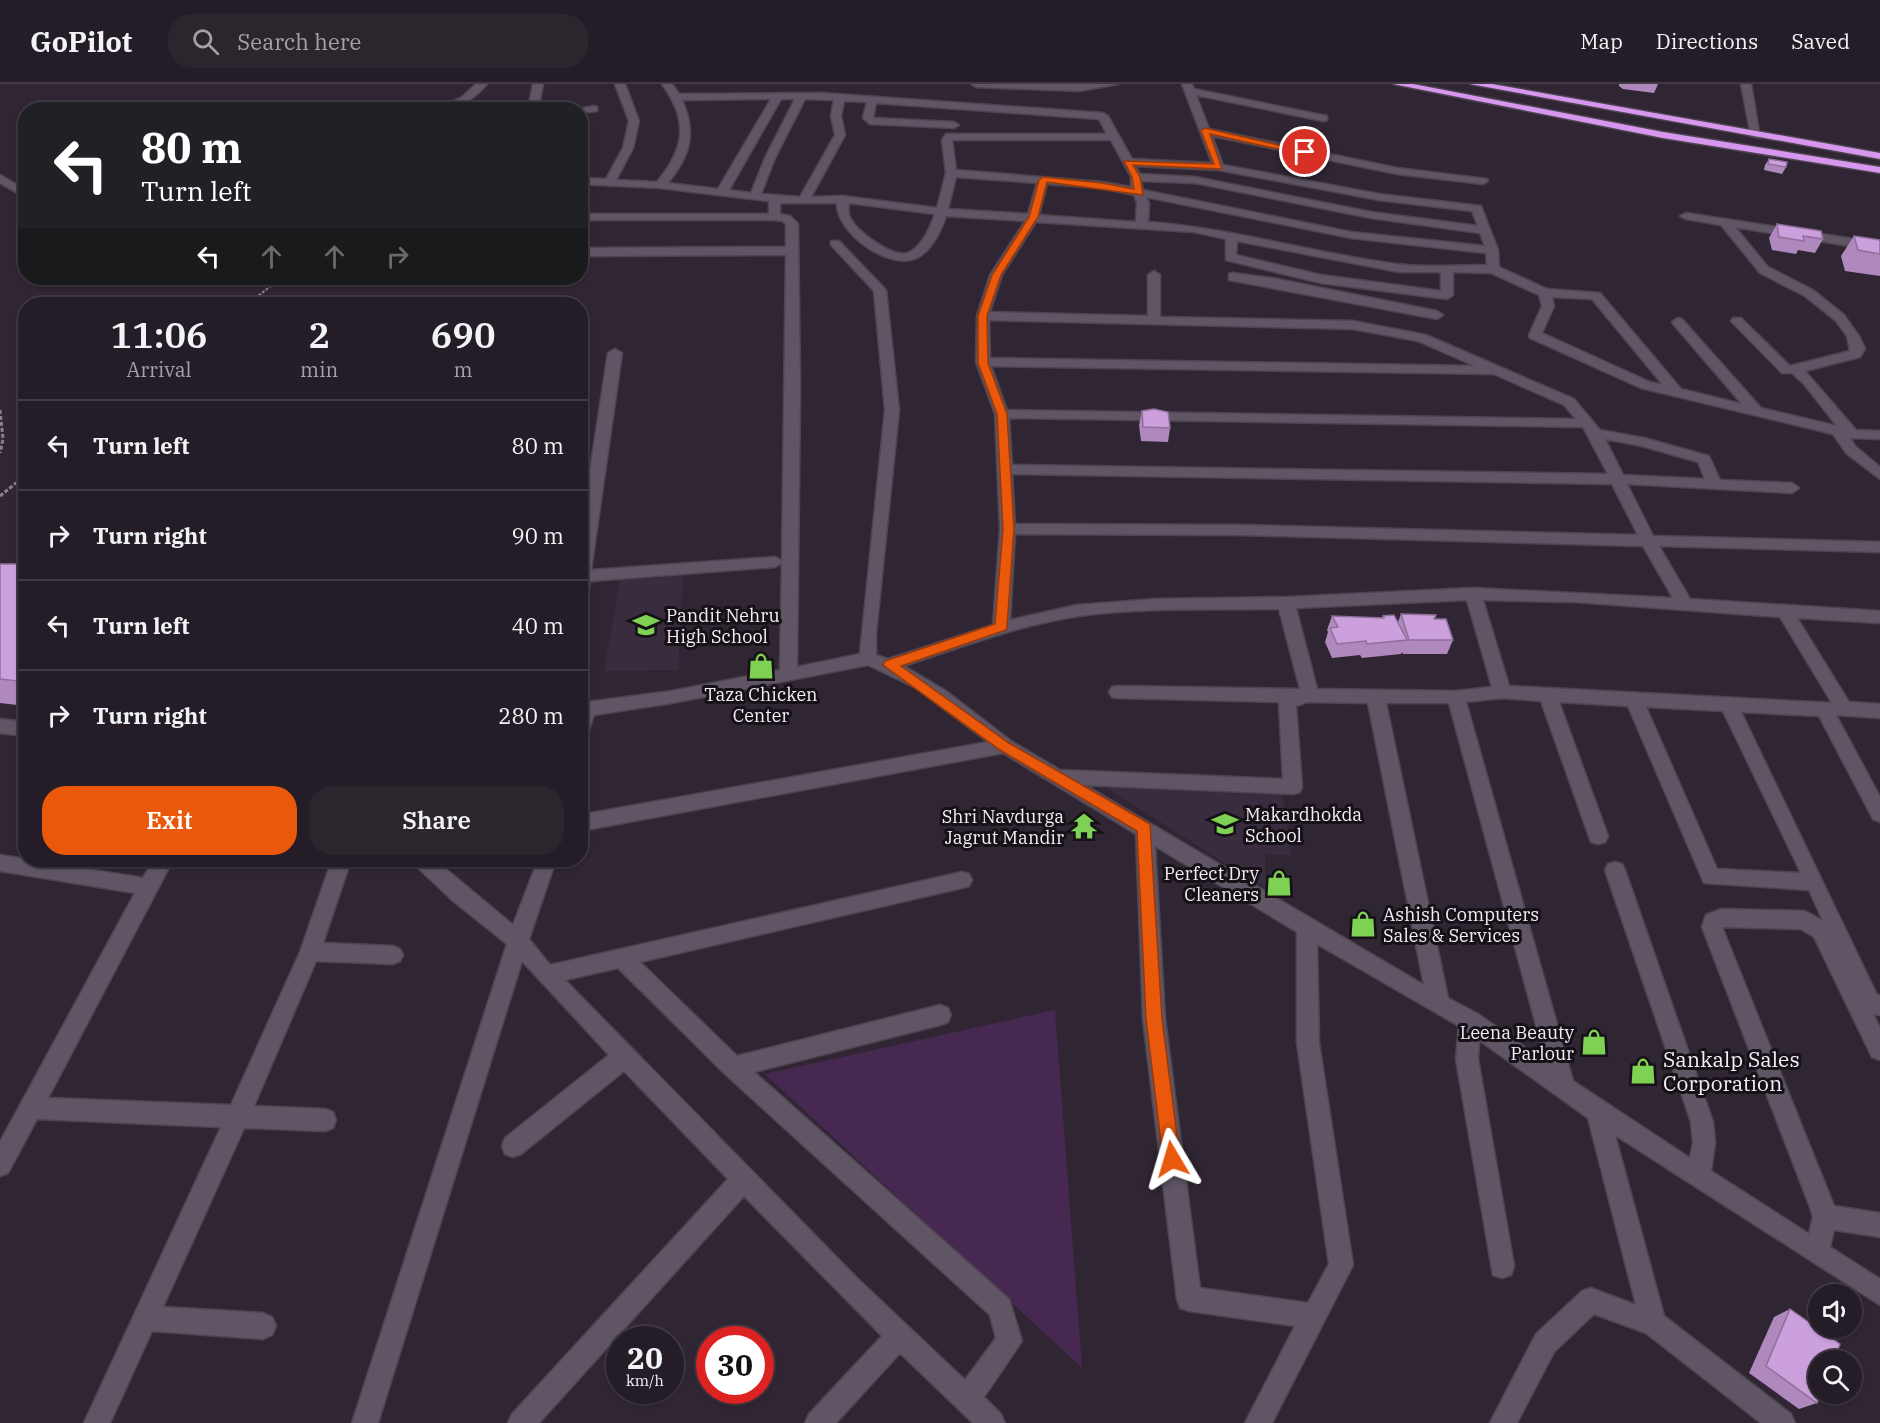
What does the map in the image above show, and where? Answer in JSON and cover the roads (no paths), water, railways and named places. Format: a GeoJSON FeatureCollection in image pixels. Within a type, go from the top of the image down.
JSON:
{"type":"FeatureCollection","features":[{"type":"Feature","properties":{"kind":"highway"},"geometry":{"type":"LineString","coordinates":[[1398,84],[1663,135],[1880,170]]}},
{"type":"Feature","properties":{"kind":"highway"},"geometry":{"type":"LineString","coordinates":[[1474,84],[1756,136],[1880,156]]}},
{"type":"Feature","properties":{"kind":"street"},"geometry":{"type":"LineString","coordinates":[[535,102],[538,84]]}},
{"type":"Feature","properties":{"kind":"street"},"geometry":{"type":"LineString","coordinates":[[609,183],[628,148],[634,121],[620,84]]}},
{"type":"Feature","properties":{"kind":"street"},"geometry":{"type":"LineString","coordinates":[[660,185],[685,149],[684,120],[679,97],[667,84]]}},
{"type":"Feature","properties":{"kind":"street"},"geometry":{"type":"LineString","coordinates":[[818,84],[821,96]]}},
{"type":"Feature","properties":{"kind":"street"},"geometry":{"type":"LineString","coordinates":[[976,84],[1097,102]]}},
{"type":"Feature","properties":{"kind":"street"},"geometry":{"type":"LineString","coordinates":[[679,97],[752,90],[778,95],[872,100],[1097,102],[1113,84]]}},
{"type":"Feature","properties":{"kind":"street"},"geometry":{"type":"LineString","coordinates":[[1746,84],[1756,136]]}},
{"type":"Feature","properties":{"kind":"street"},"geometry":{"type":"LineString","coordinates":[[456,102],[480,87]]}},
{"type":"Feature","properties":{"kind":"street"},"geometry":{"type":"LineString","coordinates":[[475,102],[480,87]]}},
{"type":"Feature","properties":{"kind":"street"},"geometry":{"type":"LineString","coordinates":[[1188,87],[1323,118]]}},
{"type":"Feature","properties":{"kind":"street"},"geometry":{"type":"LineString","coordinates":[[1188,87],[1219,167]]}},
{"type":"Feature","properties":{"kind":"street"},"geometry":{"type":"LineString","coordinates":[[722,192],[778,95]]}},
{"type":"Feature","properties":{"kind":"street"},"geometry":{"type":"LineString","coordinates":[[755,196],[770,158],[802,96]]}},
{"type":"Feature","properties":{"kind":"street"},"geometry":{"type":"LineString","coordinates":[[804,200],[840,135],[836,122],[836,105],[840,97]]}},
{"type":"Feature","properties":{"kind":"street"},"geometry":{"type":"LineString","coordinates":[[872,100],[868,118],[870,121],[954,125]]}},
{"type":"Feature","properties":{"kind":"street"},"geometry":{"type":"LineString","coordinates":[[1097,102],[1113,137],[1136,177],[1136,187],[1140,193],[1142,226]]}},
{"type":"Feature","properties":{"kind":"street"},"geometry":{"type":"LineString","coordinates":[[588,109],[592,109]]}},
{"type":"Feature","properties":{"kind":"street"},"geometry":{"type":"LineString","coordinates":[[1205,131],[1338,175],[1452,192],[1483,181]]}},
{"type":"Feature","properties":{"kind":"street"},"geometry":{"type":"LineString","coordinates":[[843,200],[843,215],[851,228],[884,252],[902,258],[915,254],[934,232],[943,212],[951,173],[947,140],[950,136],[1113,137]]}},
{"type":"Feature","properties":{"kind":"street"},"geometry":{"type":"LineString","coordinates":[[1127,162],[1338,175],[1452,192],[1477,208],[1491,250],[1493,269]]}},
{"type":"Feature","properties":{"kind":"street"},"geometry":{"type":"LineString","coordinates":[[951,173],[1102,185],[1351,235],[1491,250]]}},
{"type":"Feature","properties":{"kind":"street"},"geometry":{"type":"LineString","coordinates":[[1136,177],[1195,180],[1371,215],[1485,230]]}},
{"type":"Feature","properties":{"kind":"street"},"geometry":{"type":"LineString","coordinates":[[0,178],[18,190]]}},
{"type":"Feature","properties":{"kind":"street"},"geometry":{"type":"LineString","coordinates":[[1001,627],[1008,529],[1002,414],[983,363],[983,316],[996,275],[1033,217],[1043,180]]}},
{"type":"Feature","properties":{"kind":"street"},"geometry":{"type":"LineString","coordinates":[[588,182],[660,185],[775,199],[843,200],[943,212],[1194,229],[1334,258],[1399,268],[1493,269],[1545,293],[1596,296],[1677,393]]}},
{"type":"Feature","properties":{"kind":"street"},"geometry":{"type":"LineString","coordinates":[[774,217],[775,199]]}},
{"type":"Feature","properties":{"kind":"street"},"geometry":{"type":"LineString","coordinates":[[1686,216],[1880,247]]}},
{"type":"Feature","properties":{"kind":"street"},"geometry":{"type":"LineString","coordinates":[[588,217],[774,217],[791,220],[794,388],[788,676]]}},
{"type":"Feature","properties":{"kind":"street"},"geometry":{"type":"LineString","coordinates":[[1725,222],[1764,270],[1821,301],[1853,336],[1858,349],[1856,354],[1787,370],[1737,321]]}},
{"type":"Feature","properties":{"kind":"street"},"geometry":{"type":"LineString","coordinates":[[1232,237],[1230,257],[1259,265],[1321,279],[1447,295]]}},
{"type":"Feature","properties":{"kind":"street"},"geometry":{"type":"LineString","coordinates":[[836,243],[880,290],[892,410],[869,623],[868,659]]}},
{"type":"Feature","properties":{"kind":"street"},"geometry":{"type":"LineString","coordinates":[[588,252],[791,251]]}},
{"type":"Feature","properties":{"kind":"street"},"geometry":{"type":"LineString","coordinates":[[1421,338],[1447,295],[1447,268]]}},
{"type":"Feature","properties":{"kind":"street"},"geometry":{"type":"LineString","coordinates":[[1154,275],[1154,320]]}},
{"type":"Feature","properties":{"kind":"street"},"geometry":{"type":"LineString","coordinates":[[1233,278],[1277,283],[1437,315]]}},
{"type":"Feature","properties":{"kind":"street"},"geometry":{"type":"LineString","coordinates":[[1545,293],[1548,306],[1535,335],[1646,385],[1845,432],[1880,435]]}},
{"type":"Feature","properties":{"kind":"street"},"geometry":{"type":"LineString","coordinates":[[983,316],[1342,324],[1375,328],[1421,338],[1569,402],[1591,428],[1619,479],[1649,543],[1684,603]]}},
{"type":"Feature","properties":{"kind":"street"},"geometry":{"type":"LineString","coordinates":[[1678,322],[1755,410]]}},
{"type":"Feature","properties":{"kind":"street"},"geometry":{"type":"LineString","coordinates":[[588,547],[615,353]]}},
{"type":"Feature","properties":{"kind":"street"},"geometry":{"type":"LineString","coordinates":[[983,363],[1496,370]]}},
{"type":"Feature","properties":{"kind":"street"},"geometry":{"type":"LineString","coordinates":[[1795,369],[1845,432],[1851,450],[1880,474]]}},
{"type":"Feature","properties":{"kind":"street"},"geometry":{"type":"LineString","coordinates":[[1002,414],[1591,428],[1704,459],[1714,484]]}},
{"type":"Feature","properties":{"kind":"street"},"geometry":{"type":"LineString","coordinates":[[1005,469],[1619,479],[1792,488]]}},
{"type":"Feature","properties":{"kind":"street"},"geometry":{"type":"LineString","coordinates":[[1008,529],[1240,530],[1649,543],[1880,547]]}},
{"type":"Feature","properties":{"kind":"street"},"geometry":{"type":"LineString","coordinates":[[588,576],[775,562]]}},
{"type":"Feature","properties":{"kind":"street"},"geometry":{"type":"LineString","coordinates":[[889,665],[1001,627],[1079,611],[1186,603],[1286,603],[1473,594],[1684,603],[1786,613],[1880,617]]}},
{"type":"Feature","properties":{"kind":"street"},"geometry":{"type":"LineString","coordinates":[[1473,594],[1502,692]]}},
{"type":"Feature","properties":{"kind":"street"},"geometry":{"type":"LineString","coordinates":[[1286,603],[1310,694]]}},
{"type":"Feature","properties":{"kind":"street"},"geometry":{"type":"LineString","coordinates":[[1786,613],[1844,708]]}},
{"type":"Feature","properties":{"kind":"street"},"geometry":{"type":"LineString","coordinates":[[588,709],[788,676],[868,659],[889,665],[951,706],[1005,746],[1307,927],[1470,1021],[1597,1111],[1880,1293]]}},
{"type":"Feature","properties":{"kind":"street"},"geometry":{"type":"LineString","coordinates":[[1118,692],[1310,694],[1376,698],[1456,697],[1502,692],[1635,701],[1880,711]]}},
{"type":"Feature","properties":{"kind":"street"},"geometry":{"type":"LineString","coordinates":[[1059,777],[1293,787],[1287,703],[1310,694]]}},
{"type":"Feature","properties":{"kind":"street"},"geometry":{"type":"LineString","coordinates":[[1548,695],[1598,836]]}},
{"type":"Feature","properties":{"kind":"street"},"geometry":{"type":"LineString","coordinates":[[1456,697],[1564,1088]]}},
{"type":"Feature","properties":{"kind":"street"},"geometry":{"type":"LineString","coordinates":[[1376,698],[1438,1002]]}},
{"type":"Feature","properties":{"kind":"street"},"geometry":{"type":"LineString","coordinates":[[1635,701],[1711,877],[1815,882]]}},
{"type":"Feature","properties":{"kind":"street"},"geometry":{"type":"LineString","coordinates":[[1728,703],[1871,1004],[1880,1005]]}},
{"type":"Feature","properties":{"kind":"street"},"geometry":{"type":"LineString","coordinates":[[1824,710],[1880,814]]}},
{"type":"Feature","properties":{"kind":"street"},"geometry":{"type":"LineString","coordinates":[[0,726],[18,728]]}},
{"type":"Feature","properties":{"kind":"street"},"geometry":{"type":"LineString","coordinates":[[588,822],[1005,746]]}},
{"type":"Feature","properties":{"kind":"street"},"geometry":{"type":"LineString","coordinates":[[1144,828],[1154,1019],[1190,1299],[1315,1316]]}},
{"type":"Feature","properties":{"kind":"street"},"geometry":{"type":"LineString","coordinates":[[0,863],[18,866]]}},
{"type":"Feature","properties":{"kind":"street"},"geometry":{"type":"LineString","coordinates":[[25,867],[149,887]]}},
{"type":"Feature","properties":{"kind":"street"},"geometry":{"type":"LineString","coordinates":[[0,1165],[160,867]]}},
{"type":"Feature","properties":{"kind":"street"},"geometry":{"type":"LineString","coordinates":[[97,1423],[238,1116],[310,952],[339,867]]}},
{"type":"Feature","properties":{"kind":"street"},"geometry":{"type":"LineString","coordinates":[[430,867],[459,894],[518,941],[546,975],[624,1058],[743,1180],[899,1336],[992,1423]]}},
{"type":"Feature","properties":{"kind":"street"},"geometry":{"type":"LineString","coordinates":[[365,1423],[518,941],[544,867]]}},
{"type":"Feature","properties":{"kind":"street"},"geometry":{"type":"LineString","coordinates":[[1615,870],[1702,1122],[1704,1143],[1698,1176]]}},
{"type":"Feature","properties":{"kind":"street"},"geometry":{"type":"LineString","coordinates":[[546,975],[962,880]]}},
{"type":"Feature","properties":{"kind":"street"},"geometry":{"type":"LineString","coordinates":[[1817,1253],[1825,1217],[1712,927],[1713,921],[1720,918],[1794,920],[1813,924],[1821,931],[1880,1050]]}},
{"type":"Feature","properties":{"kind":"street"},"geometry":{"type":"LineString","coordinates":[[1258,1423],[1341,1265],[1308,1043],[1307,927]]}},
{"type":"Feature","properties":{"kind":"street"},"geometry":{"type":"LineString","coordinates":[[310,952],[393,955]]}},
{"type":"Feature","properties":{"kind":"street"},"geometry":{"type":"LineString","coordinates":[[622,958],[733,1067],[1000,1308],[1009,1341],[967,1399]]}},
{"type":"Feature","properties":{"kind":"street"},"geometry":{"type":"LineString","coordinates":[[733,1067],[940,1015]]}},
{"type":"Feature","properties":{"kind":"street"},"geometry":{"type":"LineString","coordinates":[[1470,1021],[1467,1059],[1502,1266]]}},
{"type":"Feature","properties":{"kind":"street"},"geometry":{"type":"LineString","coordinates":[[513,1146],[624,1058]]}},
{"type":"Feature","properties":{"kind":"street"},"geometry":{"type":"LineString","coordinates":[[31,1108],[326,1120]]}},
{"type":"Feature","properties":{"kind":"street"},"geometry":{"type":"LineString","coordinates":[[1597,1111],[1654,1324]]}},
{"type":"Feature","properties":{"kind":"street"},"geometry":{"type":"LineString","coordinates":[[521,1423],[743,1180]]}},
{"type":"Feature","properties":{"kind":"street"},"geometry":{"type":"LineString","coordinates":[[1825,1217],[1880,1225]]}},
{"type":"Feature","properties":{"kind":"street"},"geometry":{"type":"LineString","coordinates":[[1503,1423],[1545,1343],[1592,1300],[1654,1324],[1782,1423]]}},
{"type":"Feature","properties":{"kind":"street"},"geometry":{"type":"LineString","coordinates":[[144,1318],[263,1326]]}},
{"type":"Feature","properties":{"kind":"street"},"geometry":{"type":"LineString","coordinates":[[818,1423],[899,1336]]}},
{"type":"Feature","properties":{"kind":"place","name":"Pandit Nehru High School"},"geometry":{"type":"Point","coordinates":[646,625]}},
{"type":"Feature","properties":{"kind":"place","name":"Taza Chicken Center"},"geometry":{"type":"Point","coordinates":[761,666]}},
{"type":"Feature","properties":{"kind":"place","name":"Makardhokda School"},"geometry":{"type":"Point","coordinates":[1225,824]}},
{"type":"Feature","properties":{"kind":"place","name":"Shri Navdurga Jagrut Mandir"},"geometry":{"type":"Point","coordinates":[1084,826]}},
{"type":"Feature","properties":{"kind":"place","name":"Perfect Dry Cleaners"},"geometry":{"type":"Point","coordinates":[1279,883]}},
{"type":"Feature","properties":{"kind":"place","name":"Ashish Computers Sales & Services"},"geometry":{"type":"Point","coordinates":[1363,924]}},
{"type":"Feature","properties":{"kind":"place","name":"Leena Beauty Parlour"},"geometry":{"type":"Point","coordinates":[1594,1042]}},
{"type":"Feature","properties":{"kind":"place","name":"Sankalp Sales Corporation"},"geometry":{"type":"Point","coordinates":[1643,1071]}}]}
